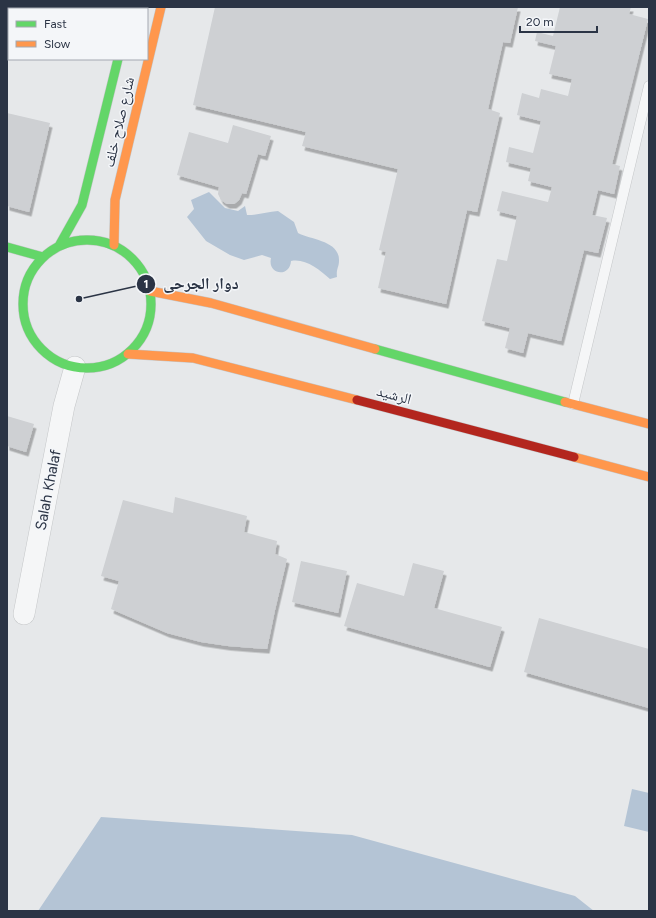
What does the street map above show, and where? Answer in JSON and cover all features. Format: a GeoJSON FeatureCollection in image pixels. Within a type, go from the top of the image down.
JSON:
{"type":"FeatureCollection","features":[{"type":"Feature","properties":{"kind":"main road","name":"شارع صلاح خلف"},"geometry":{"type":"LineString","coordinates":[[114,246],[115,200],[161,7]]}},
{"type":"Feature","properties":{"kind":"main road","name":"شارع صلاح خلف"},"geometry":{"type":"LineString","coordinates":[[59,246],[82,205],[118,60]]}},
{"type":"Feature","properties":{"kind":"main road"},"geometry":{"type":"LineString","coordinates":[[77,240],[97,241],[114,246],[132,258],[144,273],[150,291],[152,305],[146,332],[138,344],[128,354],[115,363],[100,368],[84,369],[53,360],[40,349],[31,335],[25,320],[23,303],[26,286],[33,270],[43,257],[59,246],[77,240]]}},
{"type":"Feature","properties":{"kind":"main road"},"geometry":{"type":"LineString","coordinates":[[7,247],[43,257]]}},
{"type":"Feature","properties":{"kind":"main road"},"geometry":{"type":"LineString","coordinates":[[150,291],[223,306],[649,424]]}},
{"type":"Feature","properties":{"kind":"main road"},"geometry":{"type":"LineString","coordinates":[[13,316],[25,320]]}},
{"type":"Feature","properties":{"kind":"main road","name":"الرشيد"},"geometry":{"type":"LineString","coordinates":[[128,354],[193,358],[649,477]]}},
{"type":"Feature","properties":{"kind":"street","name":"Salah Khalaf"},"geometry":{"type":"LineString","coordinates":[[24,614],[64,406],[74,367]]}},
{"type":"Feature","properties":{"kind":"lane"},"geometry":{"type":"LineString","coordinates":[[573,404],[649,86]]}},
{"type":"Feature","properties":{"kind":"water"},"geometry":{"type":"Polygon","coordinates":[[[209,192],[225,208],[238,211],[245,206],[247,215],[278,211],[294,222],[298,233],[330,245],[338,254],[339,261],[337,277],[330,279],[312,265],[301,261],[291,261],[290,266],[283,272],[275,271],[272,268],[271,258],[262,255],[244,260],[230,255],[206,241],[187,217],[194,209],[191,200],[209,192]]]}},
{"type":"Feature","properties":{"kind":"water"},"geometry":{"type":"Polygon","coordinates":[[[632,789],[649,793],[649,832],[624,826],[632,789]]]}},
{"type":"Feature","properties":{"kind":"water"},"geometry":{"type":"Polygon","coordinates":[[[101,817],[352,835],[575,896],[594,911],[38,911],[101,817]]]}},
{"type":"Feature","properties":{"kind":"building"},"geometry":{"type":"Polygon","coordinates":[[[215,7],[518,7],[510,43],[503,42],[488,109],[500,113],[477,212],[467,210],[446,304],[378,288],[386,252],[379,250],[398,169],[302,146],[306,132],[193,105],[215,7]]]}},
{"type":"Feature","properties":{"kind":"building"},"geometry":{"type":"Polygon","coordinates":[[[560,7],[631,7],[629,14],[648,19],[612,164],[620,166],[614,194],[598,190],[592,215],[607,218],[598,253],[584,250],[561,341],[528,333],[523,353],[505,348],[510,328],[482,321],[497,259],[507,261],[517,216],[497,211],[502,191],[548,202],[552,187],[528,181],[531,168],[506,162],[509,147],[533,153],[541,121],[517,115],[522,93],[539,98],[541,89],[568,96],[572,79],[549,74],[556,46],[535,41],[537,32],[553,36],[560,7]]]}},
{"type":"Feature","properties":{"kind":"building"},"geometry":{"type":"Polygon","coordinates":[[[7,113],[50,123],[29,212],[7,206],[7,113]]]}},
{"type":"Feature","properties":{"kind":"building"},"geometry":{"type":"Polygon","coordinates":[[[233,125],[271,136],[265,156],[258,154],[246,194],[242,193],[239,200],[234,204],[227,204],[221,200],[218,194],[219,187],[177,175],[189,132],[228,143],[233,125]]]}},
{"type":"Feature","properties":{"kind":"building"},"geometry":{"type":"Polygon","coordinates":[[[7,416],[34,424],[26,452],[7,446],[7,416]]]}},
{"type":"Feature","properties":{"kind":"building"},"geometry":{"type":"Polygon","coordinates":[[[175,497],[247,516],[244,532],[277,541],[275,554],[287,559],[267,649],[201,642],[167,633],[111,609],[119,581],[101,576],[123,500],[173,513],[175,497]]]}},
{"type":"Feature","properties":{"kind":"building"},"geometry":{"type":"Polygon","coordinates":[[[301,561],[347,571],[338,613],[292,602],[301,561]]]}},
{"type":"Feature","properties":{"kind":"building"},"geometry":{"type":"Polygon","coordinates":[[[413,563],[444,571],[434,608],[502,627],[490,667],[344,626],[357,583],[404,596],[413,563]]]}},
{"type":"Feature","properties":{"kind":"building"},"geometry":{"type":"Polygon","coordinates":[[[539,618],[649,649],[649,708],[524,672],[539,618]]]}},
{"type":"Feature","properties":{"kind":"traffic: fast"},"geometry":{"type":"LineString","coordinates":[[59,246],[82,205],[118,60]]}},
{"type":"Feature","properties":{"kind":"traffic: fast"},"geometry":{"type":"LineString","coordinates":[[93,240],[117,247],[128,254],[137,263],[146,279],[150,291],[151,304],[150,317],[144,334],[137,345],[128,354],[117,361],[100,367],[81,368],[57,361],[46,354],[37,345],[30,334],[24,317],[23,298],[30,274],[37,263],[46,254],[57,247],[74,241],[93,240]]}},
{"type":"Feature","properties":{"kind":"traffic: fast"},"geometry":{"type":"LineString","coordinates":[[7,247],[43,257]]}},
{"type":"Feature","properties":{"kind":"traffic: fast"},"geometry":{"type":"LineString","coordinates":[[375,349],[565,402]]}},
{"type":"Feature","properties":{"kind":"traffic: slow"},"geometry":{"type":"LineString","coordinates":[[114,245],[115,200],[161,7]]}},
{"type":"Feature","properties":{"kind":"traffic: slow"},"geometry":{"type":"LineString","coordinates":[[150,291],[211,303],[375,349]]}},
{"type":"Feature","properties":{"kind":"traffic: slow"},"geometry":{"type":"LineString","coordinates":[[128,354],[193,358],[357,400]]}},
{"type":"Feature","properties":{"kind":"traffic: slow"},"geometry":{"type":"LineString","coordinates":[[565,402],[649,424]]}},
{"type":"Feature","properties":{"kind":"traffic: slow"},"geometry":{"type":"LineString","coordinates":[[574,457],[649,477]]}},
{"type":"Feature","properties":{"kind":"traffic: jam"},"geometry":{"type":"LineString","coordinates":[[357,400],[574,457]]}},
{"type":"Feature","properties":{"kind":"place","name":"دوار الجرحى"},"geometry":{"type":"Point","coordinates":[79,299]}}]}
